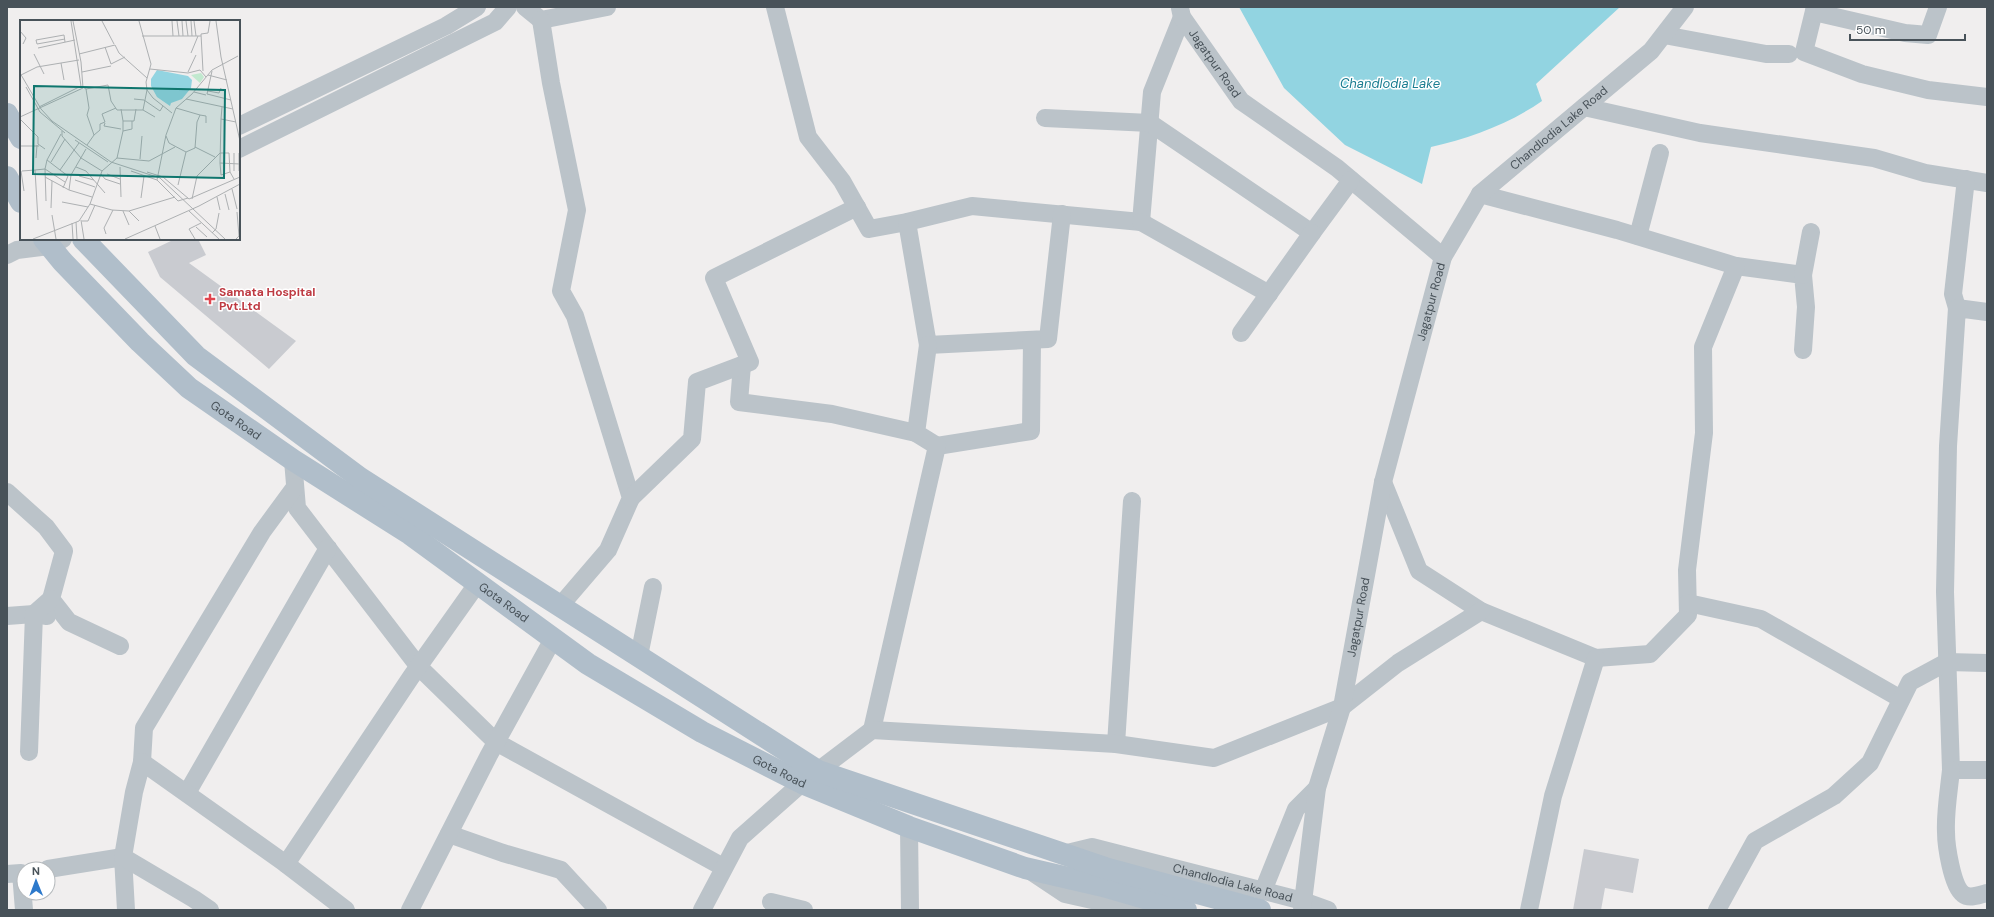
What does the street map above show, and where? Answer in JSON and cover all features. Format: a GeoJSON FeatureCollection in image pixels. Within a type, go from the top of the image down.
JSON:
{"type":"FeatureCollection","features":[{"type":"Feature","properties":{"kind":"main road"},"geometry":{"type":"LineString","coordinates":[[7,114],[20,136]]}},
{"type":"Feature","properties":{"kind":"main road"},"geometry":{"type":"LineString","coordinates":[[7,177],[20,200]]}},
{"type":"Feature","properties":{"kind":"main road","name":"Gota Road"},"geometry":{"type":"LineString","coordinates":[[84,240],[196,356],[360,478],[639,656],[810,776],[909,827],[1025,868],[1083,881],[1186,910]]}},
{"type":"Feature","properties":{"kind":"main road","name":"Gota Road"},"geometry":{"type":"LineString","coordinates":[[52,241],[140,342],[189,388],[293,460],[410,534],[588,664],[702,732],[810,776],[1105,868],[1262,900]]}},
{"type":"Feature","properties":{"kind":"street"},"geometry":{"type":"LineString","coordinates":[[240,126],[446,26],[477,7]]}},
{"type":"Feature","properties":{"kind":"street"},"geometry":{"type":"LineString","coordinates":[[240,148],[495,22],[508,7]]}},
{"type":"Feature","properties":{"kind":"street"},"geometry":{"type":"LineString","coordinates":[[525,7],[541,20],[551,83],[577,210],[561,291],[575,316],[631,498]]}},
{"type":"Feature","properties":{"kind":"street"},"geometry":{"type":"LineString","coordinates":[[541,20],[607,7]]}},
{"type":"Feature","properties":{"kind":"street"},"geometry":{"type":"LineString","coordinates":[[775,7],[808,137],[842,181],[869,229],[907,222],[972,206],[1141,222],[1269,294]]}},
{"type":"Feature","properties":{"kind":"street","name":"Chandlodia Lake Road"},"geometry":{"type":"LineString","coordinates":[[1443,257],[1480,194],[1651,51],[1685,7]]}},
{"type":"Feature","properties":{"kind":"street"},"geometry":{"type":"LineString","coordinates":[[1938,7],[1928,35],[1905,33],[1813,9],[1804,52],[1862,74],[1906,85],[1928,90],[1987,97]]}},
{"type":"Feature","properties":{"kind":"street"},"geometry":{"type":"LineString","coordinates":[[1141,222],[1152,92],[1181,12]]}},
{"type":"Feature","properties":{"kind":"street","name":"Jagatpur Road"},"geometry":{"type":"LineString","coordinates":[[1181,12],[1241,101],[1337,168],[1443,257],[1383,482],[1342,707]]}},
{"type":"Feature","properties":{"kind":"street"},"geometry":{"type":"LineString","coordinates":[[1664,34],[1766,54],[1789,54]]}},
{"type":"Feature","properties":{"kind":"street"},"geometry":{"type":"LineString","coordinates":[[1584,107],[1700,133],[1874,158],[1925,173],[1987,183]]}},
{"type":"Feature","properties":{"kind":"street"},"geometry":{"type":"LineString","coordinates":[[265,114],[275,131]]}},
{"type":"Feature","properties":{"kind":"street"},"geometry":{"type":"LineString","coordinates":[[1045,118],[1150,123],[1312,233]]}},
{"type":"Feature","properties":{"kind":"street"},"geometry":{"type":"LineString","coordinates":[[1638,236],[1660,153]]}},
{"type":"Feature","properties":{"kind":"street"},"geometry":{"type":"LineString","coordinates":[[1966,179],[1952,294],[1956,308],[1948,446],[1945,592],[1951,770],[1946,833],[1955,880],[1963,894],[1971,897],[1987,893]]}},
{"type":"Feature","properties":{"kind":"street"},"geometry":{"type":"LineString","coordinates":[[1241,333],[1351,180]]}},
{"type":"Feature","properties":{"kind":"street"},"geometry":{"type":"LineString","coordinates":[[1480,194],[1638,236],[1736,266],[1803,274]]}},
{"type":"Feature","properties":{"kind":"street"},"geometry":{"type":"LineString","coordinates":[[560,606],[608,550],[631,498],[692,440],[697,382],[750,362],[714,278],[857,207]]}},
{"type":"Feature","properties":{"kind":"street"},"geometry":{"type":"LineString","coordinates":[[928,345],[1048,339],[1062,214]]}},
{"type":"Feature","properties":{"kind":"street"},"geometry":{"type":"LineString","coordinates":[[907,222],[928,345],[916,433]]}},
{"type":"Feature","properties":{"kind":"street"},"geometry":{"type":"LineString","coordinates":[[1803,350],[1806,307],[1803,274],[1811,232]]}},
{"type":"Feature","properties":{"kind":"street"},"geometry":{"type":"LineString","coordinates":[[16,248],[52,241]]}},
{"type":"Feature","properties":{"kind":"street"},"geometry":{"type":"LineString","coordinates":[[1383,482],[1419,571],[1481,611],[1596,658],[1650,654],[1688,615],[1687,570],[1704,433],[1704,346],[1736,266]]}},
{"type":"Feature","properties":{"kind":"street"},"geometry":{"type":"LineString","coordinates":[[1956,308],[1987,312]]}},
{"type":"Feature","properties":{"kind":"street"},"geometry":{"type":"LineString","coordinates":[[742,365],[738,402],[832,414],[916,433],[938,446],[1031,431],[1032,340]]}},
{"type":"Feature","properties":{"kind":"street"},"geometry":{"type":"LineString","coordinates":[[872,730],[938,446]]}},
{"type":"Feature","properties":{"kind":"street"},"geometry":{"type":"LineString","coordinates":[[293,460],[297,508],[419,667],[496,742],[723,867]]}},
{"type":"Feature","properties":{"kind":"street"},"geometry":{"type":"LineString","coordinates":[[126,910],[123,857],[134,792],[142,762],[144,728],[262,532],[295,487]]}},
{"type":"Feature","properties":{"kind":"street"},"geometry":{"type":"LineString","coordinates":[[7,492],[46,526],[64,551],[51,599],[34,614],[29,752]]}},
{"type":"Feature","properties":{"kind":"street"},"geometry":{"type":"LineString","coordinates":[[1116,744],[1132,501]]}},
{"type":"Feature","properties":{"kind":"street"},"geometry":{"type":"LineString","coordinates":[[187,793],[328,548]]}},
{"type":"Feature","properties":{"kind":"street"},"geometry":{"type":"LineString","coordinates":[[286,864],[477,584]]}},
{"type":"Feature","properties":{"kind":"street"},"geometry":{"type":"LineString","coordinates":[[639,656],[653,587]]}},
{"type":"Feature","properties":{"kind":"street"},"geometry":{"type":"LineString","coordinates":[[51,599],[69,622]]}},
{"type":"Feature","properties":{"kind":"street"},"geometry":{"type":"LineString","coordinates":[[1688,603],[1761,619],[1901,699]]}},
{"type":"Feature","properties":{"kind":"street"},"geometry":{"type":"LineString","coordinates":[[709,906],[723,867],[740,838],[810,776],[872,730],[1116,744],[1214,758],[1342,707],[1398,663],[1481,611]]}},
{"type":"Feature","properties":{"kind":"street"},"geometry":{"type":"LineString","coordinates":[[7,616],[34,614],[69,622],[120,646]]}},
{"type":"Feature","properties":{"kind":"street"},"geometry":{"type":"LineString","coordinates":[[410,910],[496,742],[553,639]]}},
{"type":"Feature","properties":{"kind":"street"},"geometry":{"type":"LineString","coordinates":[[1529,910],[1553,796],[1596,658]]}},
{"type":"Feature","properties":{"kind":"street"},"geometry":{"type":"LineString","coordinates":[[1716,910],[1755,841],[1834,796],[1870,763],[1910,682],[1947,662],[1987,663]]}},
{"type":"Feature","properties":{"kind":"street","name":"Chandlodia Lake Road"},"geometry":{"type":"LineString","coordinates":[[1063,854],[1092,847],[1262,900],[1302,906],[1317,788],[1342,707]]}},
{"type":"Feature","properties":{"kind":"street"},"geometry":{"type":"LineString","coordinates":[[142,762],[286,864],[346,910]]}},
{"type":"Feature","properties":{"kind":"street"},"geometry":{"type":"LineString","coordinates":[[1951,770],[1987,770]]}},
{"type":"Feature","properties":{"kind":"street"},"geometry":{"type":"LineString","coordinates":[[1262,900],[1296,809],[1317,788]]}},
{"type":"Feature","properties":{"kind":"street"},"geometry":{"type":"LineString","coordinates":[[909,827],[910,910]]}},
{"type":"Feature","properties":{"kind":"street"},"geometry":{"type":"LineString","coordinates":[[448,834],[502,853],[561,870],[598,910]]}},
{"type":"Feature","properties":{"kind":"street"},"geometry":{"type":"LineString","coordinates":[[56,868],[123,857],[210,910]]}},
{"type":"Feature","properties":{"kind":"street"},"geometry":{"type":"LineString","coordinates":[[1025,868],[1065,894],[1137,910]]}},
{"type":"Feature","properties":{"kind":"street"},"geometry":{"type":"LineString","coordinates":[[771,902],[804,910]]}},
{"type":"Feature","properties":{"kind":"street"},"geometry":{"type":"LineString","coordinates":[[1302,906],[1328,910]]}},
{"type":"Feature","properties":{"kind":"water","name":"Chandlodia Lake"},"geometry":{"type":"Polygon","coordinates":[[[1239,7],[1620,7],[1536,84],[1542,101],[1516,117],[1475,135],[1431,147],[1422,184],[1345,145],[1284,88],[1239,7]]]}},
{"type":"Feature","properties":{"kind":"building"},"geometry":{"type":"Polygon","coordinates":[[[173,240],[198,240],[206,255],[189,263],[296,341],[269,369],[160,277],[148,252],[173,240]]]}},
{"type":"Feature","properties":{"kind":"building"},"geometry":{"type":"Polygon","coordinates":[[[1584,849],[1639,859],[1633,893],[1605,888],[1601,910],[1573,910],[1584,849]]]}},
{"type":"Feature","properties":{"kind":"place","name":"Samata Hospital Pvt.Ltd"},"geometry":{"type":"Point","coordinates":[210,299]}}]}
